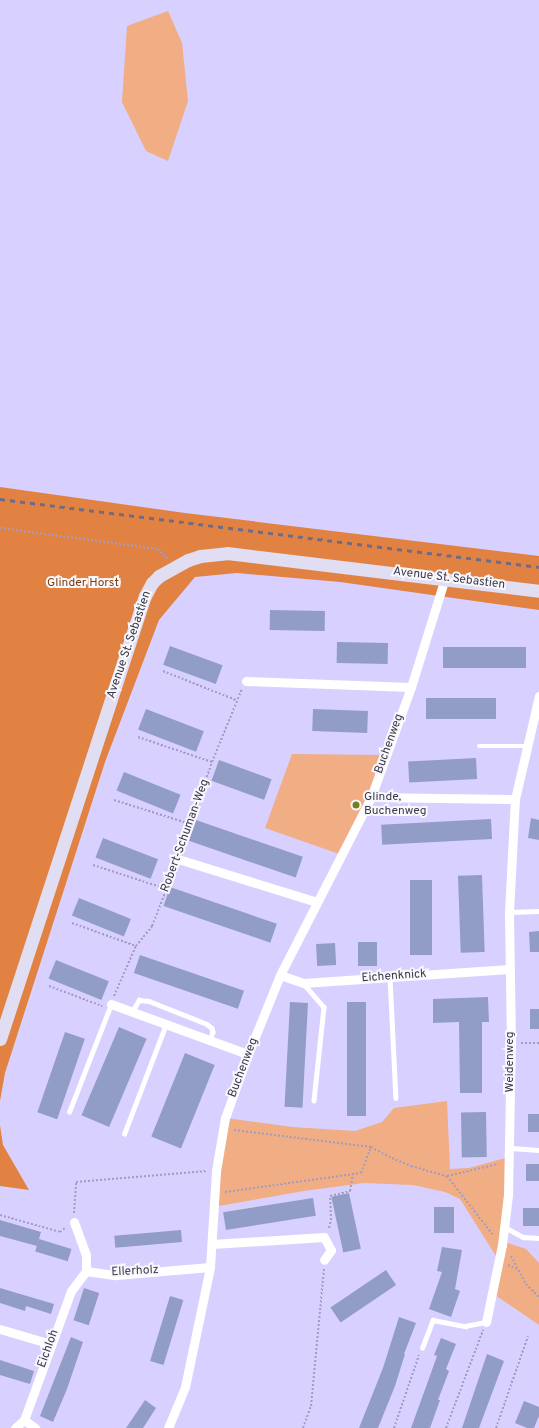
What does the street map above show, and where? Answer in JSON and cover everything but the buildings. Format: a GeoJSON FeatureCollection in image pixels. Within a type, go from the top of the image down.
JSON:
{"type":"FeatureCollection","features":[{"type":"Feature","properties":{"kind":"main road","name":"Avenue St. Sebastien"},"geometry":{"type":"LineString","coordinates":[[0,1039],[145,596],[152,583],[159,576],[176,566],[200,556],[227,553],[444,578],[539,591]]}},
{"type":"Feature","properties":{"kind":"street","name":"Buchenweg"},"geometry":{"type":"LineString","coordinates":[[168,1428],[185,1387],[210,1267],[216,1171],[223,1128],[248,1054],[280,976],[316,902],[371,797],[411,687],[444,578]]}},
{"type":"Feature","properties":{"kind":"street"},"geometry":{"type":"LineString","coordinates":[[246,681],[411,687]]}},
{"type":"Feature","properties":{"kind":"street","name":"Weidenweg"},"geometry":{"type":"LineString","coordinates":[[486,1322],[505,1227],[511,1148],[509,912],[515,800],[539,696]]}},
{"type":"Feature","properties":{"kind":"street"},"geometry":{"type":"LineString","coordinates":[[371,797],[515,800]]}},
{"type":"Feature","properties":{"kind":"street"},"geometry":{"type":"LineString","coordinates":[[178,859],[316,902]]}},
{"type":"Feature","properties":{"kind":"street","name":"Eichenknick"},"geometry":{"type":"LineString","coordinates":[[280,976],[303,983],[510,969]]}},
{"type":"Feature","properties":{"kind":"street"},"geometry":{"type":"LineString","coordinates":[[110,1006],[132,1012],[248,1054]]}},
{"type":"Feature","properties":{"kind":"street"},"geometry":{"type":"LineString","coordinates":[[74,1222],[86,1255],[86,1271]]}},
{"type":"Feature","properties":{"kind":"street"},"geometry":{"type":"LineString","coordinates":[[212,1244],[324,1237],[331,1250],[324,1260]]}},
{"type":"Feature","properties":{"kind":"street","name":"Ellerholz"},"geometry":{"type":"LineString","coordinates":[[86,1271],[116,1275],[210,1267]]}},
{"type":"Feature","properties":{"kind":"street","name":"Eichloh"},"geometry":{"type":"LineString","coordinates":[[15,1428],[24,1420],[71,1290],[86,1271]]}},
{"type":"Feature","properties":{"kind":"street"},"geometry":{"type":"LineString","coordinates":[[0,1329],[52,1344]]}},
{"type":"Feature","properties":{"kind":"street"},"geometry":{"type":"LineString","coordinates":[[24,1420],[35,1428]]}},
{"type":"Feature","properties":{"kind":"lane"},"geometry":{"type":"LineString","coordinates":[[479,746],[527,746]]}},
{"type":"Feature","properties":{"kind":"lane"},"geometry":{"type":"LineString","coordinates":[[509,912],[539,911]]}},
{"type":"Feature","properties":{"kind":"lane"},"geometry":{"type":"LineString","coordinates":[[390,977],[396,1098]]}},
{"type":"Feature","properties":{"kind":"lane"},"geometry":{"type":"LineString","coordinates":[[303,983],[324,1007],[314,1100]]}},
{"type":"Feature","properties":{"kind":"lane"},"geometry":{"type":"LineString","coordinates":[[132,1012],[139,1000],[149,1001],[208,1024],[212,1028],[213,1032],[210,1040]]}},
{"type":"Feature","properties":{"kind":"lane"},"geometry":{"type":"LineString","coordinates":[[69,1112],[110,1006]]}},
{"type":"Feature","properties":{"kind":"lane"},"geometry":{"type":"LineString","coordinates":[[124,1134],[166,1024]]}},
{"type":"Feature","properties":{"kind":"lane"},"geometry":{"type":"LineString","coordinates":[[511,1148],[539,1150]]}},
{"type":"Feature","properties":{"kind":"lane"},"geometry":{"type":"LineString","coordinates":[[505,1227],[523,1237],[539,1238]]}},
{"type":"Feature","properties":{"kind":"lane"},"geometry":{"type":"LineString","coordinates":[[422,1348],[433,1320],[465,1326],[486,1322]]}},
{"type":"Feature","properties":{"kind":"path"},"geometry":{"type":"LineString","coordinates":[[0,528],[158,549],[176,566]]}},
{"type":"Feature","properties":{"kind":"path"},"geometry":{"type":"LineString","coordinates":[[163,671],[236,700]]}},
{"type":"Feature","properties":{"kind":"path","name":"Robert-Schuman-Weg"},"geometry":{"type":"LineString","coordinates":[[110,1006],[136,946],[152,926],[178,859],[212,762],[236,700],[246,681]]}},
{"type":"Feature","properties":{"kind":"path"},"geometry":{"type":"LineString","coordinates":[[138,737],[212,762]]}},
{"type":"Feature","properties":{"kind":"path"},"geometry":{"type":"LineString","coordinates":[[114,800],[190,824]]}},
{"type":"Feature","properties":{"kind":"path"},"geometry":{"type":"LineString","coordinates":[[93,865],[167,889]]}},
{"type":"Feature","properties":{"kind":"path"},"geometry":{"type":"LineString","coordinates":[[72,923],[136,946]]}},
{"type":"Feature","properties":{"kind":"path"},"geometry":{"type":"LineString","coordinates":[[49,986],[110,1006]]}},
{"type":"Feature","properties":{"kind":"path"},"geometry":{"type":"LineString","coordinates":[[511,1043],[539,1043]]}},
{"type":"Feature","properties":{"kind":"path"},"geometry":{"type":"LineString","coordinates":[[223,1128],[371,1147],[411,1166],[447,1176],[510,1162]]}},
{"type":"Feature","properties":{"kind":"path"},"geometry":{"type":"LineString","coordinates":[[214,1194],[361,1173],[371,1147]]}},
{"type":"Feature","properties":{"kind":"path"},"geometry":{"type":"LineString","coordinates":[[0,1215],[60,1232],[74,1222],[76,1182],[216,1171]]}},
{"type":"Feature","properties":{"kind":"path"},"geometry":{"type":"LineString","coordinates":[[324,1237],[331,1220],[330,1196],[350,1191],[353,1174]]}},
{"type":"Feature","properties":{"kind":"path"},"geometry":{"type":"LineString","coordinates":[[447,1176],[502,1246],[509,1252],[526,1284],[539,1297]]}},
{"type":"Feature","properties":{"kind":"path"},"geometry":{"type":"LineString","coordinates":[[303,1428],[311,1406],[324,1260]]}},
{"type":"Feature","properties":{"kind":"path"},"geometry":{"type":"LineString","coordinates":[[446,1428],[486,1322]]}},
{"type":"Feature","properties":{"kind":"path"},"geometry":{"type":"LineString","coordinates":[[496,1428],[528,1336]]}},
{"type":"Feature","properties":{"kind":"path"},"geometry":{"type":"LineString","coordinates":[[394,1428],[422,1348]]}},
{"type":"Feature","properties":{"kind":"shaded area"},"geometry":{"type":"Polygon","coordinates":[[[168,11],[182,43],[188,101],[168,161],[146,151],[122,102],[127,26],[168,11]]]}},
{"type":"Feature","properties":{"kind":"shaded area"},"geometry":{"type":"Polygon","coordinates":[[[292,754],[386,755],[342,855],[265,828],[292,754]]]}},
{"type":"Feature","properties":{"kind":"shaded area"},"geometry":{"type":"Polygon","coordinates":[[[447,1101],[450,1169],[469,1168],[513,1156],[505,1242],[526,1249],[539,1263],[539,1325],[495,1295],[501,1264],[460,1199],[445,1192],[413,1185],[364,1183],[304,1191],[213,1207],[225,1118],[293,1127],[355,1131],[382,1122],[394,1108],[447,1101]]]}},
{"type":"Feature","properties":{"kind":"green space","name":"Glinder Horst"},"geometry":{"type":"Polygon","coordinates":[[[0,487],[185,513],[539,556],[539,610],[340,582],[237,573],[195,577],[159,620],[105,762],[5,1073],[0,1101],[0,487]]]}},
{"type":"Feature","properties":{"kind":"green space"},"geometry":{"type":"Polygon","coordinates":[[[0,1125],[3,1145],[29,1190],[0,1186],[0,1125]]]}},
{"type":"Feature","properties":{"kind":"railway"},"geometry":{"type":"LineString","coordinates":[[0,499],[539,567]]}},
{"type":"Feature","properties":{"kind":"place","name":"Glinde, Buchenweg"},"geometry":{"type":"Point","coordinates":[356,805]}}]}
